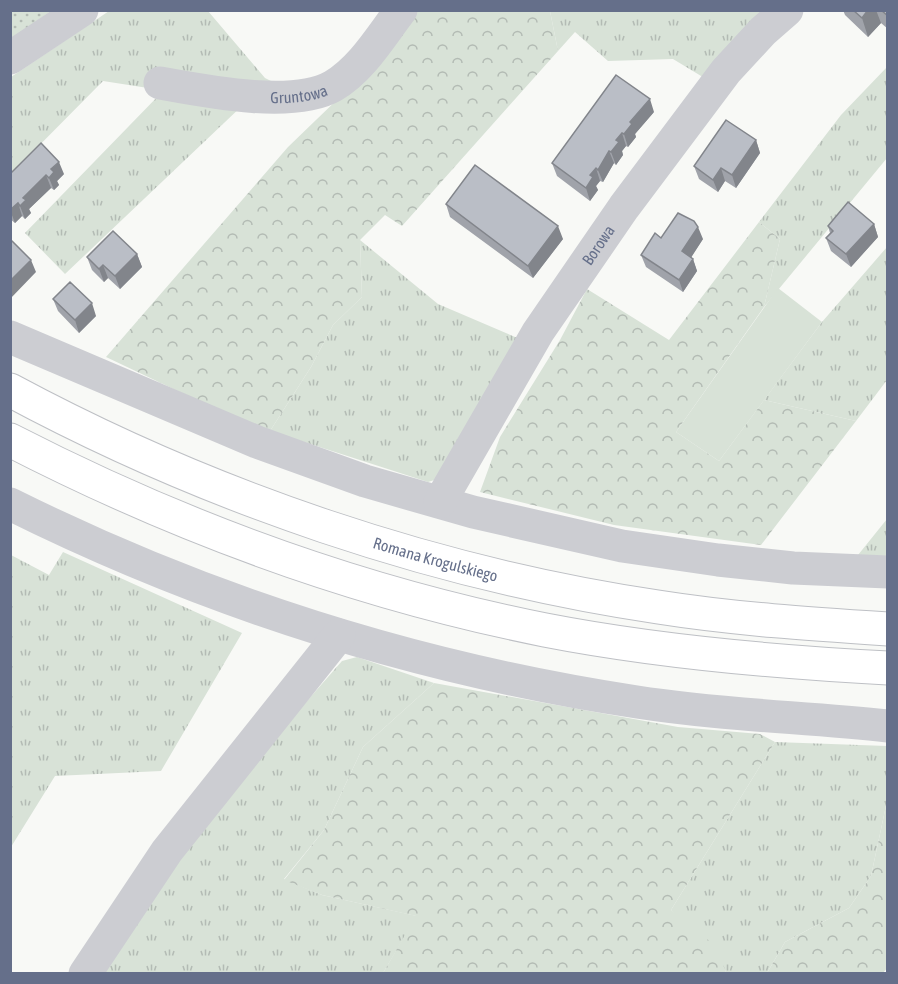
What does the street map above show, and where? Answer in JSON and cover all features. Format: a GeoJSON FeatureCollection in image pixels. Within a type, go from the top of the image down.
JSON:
{"type":"FeatureCollection","features":[{"type":"Feature","properties":{"kind":"main road","name":"Romana Krogulskiego"},"geometry":{"type":"LineString","coordinates":[[10,390],[93,431],[226,489],[406,552],[556,589],[658,607],[787,623],[888,629]]}},
{"type":"Feature","properties":{"kind":"main road"},"geometry":{"type":"LineString","coordinates":[[10,440],[76,474],[213,531],[388,592],[547,630],[653,648],[782,663],[888,668]]}},
{"type":"Feature","properties":{"kind":"street"},"geometry":{"type":"LineString","coordinates":[[10,58],[82,10]]}},
{"type":"Feature","properties":{"kind":"street","name":"Gruntowa"},"geometry":{"type":"LineString","coordinates":[[160,83],[238,97],[313,94],[334,86],[360,64],[401,10]]}},
{"type":"Feature","properties":{"kind":"street","name":"Borowa"},"geometry":{"type":"LineString","coordinates":[[440,502],[538,332],[624,207],[726,71],[763,31],[787,10]]}},
{"type":"Feature","properties":{"kind":"street"},"geometry":{"type":"LineString","coordinates":[[10,336],[257,442],[365,481],[440,502],[563,534],[633,547],[792,568],[888,572]]}},
{"type":"Feature","properties":{"kind":"street"},"geometry":{"type":"LineString","coordinates":[[10,504],[69,532],[216,594],[339,635],[472,670],[626,701],[761,717],[888,726]]}},
{"type":"Feature","properties":{"kind":"street"},"geometry":{"type":"LineString","coordinates":[[85,974],[167,851],[339,635]]}},
{"type":"Feature","properties":{"kind":"green space"},"geometry":{"type":"Polygon","coordinates":[[[11,11],[51,11],[11,39],[11,11]]]}},
{"type":"Feature","properties":{"kind":"green space"},"geometry":{"type":"Polygon","coordinates":[[[109,11],[208,11],[265,78],[287,89],[148,88],[103,81],[11,174],[11,77],[109,11]]]}},
{"type":"Feature","properties":{"kind":"green space"},"geometry":{"type":"Polygon","coordinates":[[[418,11],[550,11],[558,51],[402,226],[385,215],[360,240],[362,297],[333,325],[311,367],[270,431],[222,412],[106,357],[288,147],[373,65],[418,11]]]}},
{"type":"Feature","properties":{"kind":"green space"},"geometry":{"type":"Polygon","coordinates":[[[550,11],[774,11],[711,82],[673,59],[608,61],[575,32],[558,51],[550,11]]]}},
{"type":"Feature","properties":{"kind":"green space"},"geometry":{"type":"Polygon","coordinates":[[[887,67],[887,158],[764,307],[780,239],[759,222],[841,115],[887,67]]]}},
{"type":"Feature","properties":{"kind":"green space"},"geometry":{"type":"Polygon","coordinates":[[[163,91],[244,104],[65,274],[25,233],[163,91]]]}},
{"type":"Feature","properties":{"kind":"green space"},"geometry":{"type":"Polygon","coordinates":[[[759,222],[780,239],[764,307],[676,432],[719,461],[764,400],[856,421],[761,545],[614,525],[480,492],[500,437],[560,340],[587,289],[669,340],[759,222]]]}},
{"type":"Feature","properties":{"kind":"green space"},"geometry":{"type":"Polygon","coordinates":[[[360,240],[438,304],[527,342],[444,477],[428,482],[270,431],[311,367],[333,325],[362,297],[360,240]]]}},
{"type":"Feature","properties":{"kind":"green space"},"geometry":{"type":"Polygon","coordinates":[[[887,247],[887,380],[856,421],[764,400],[822,322],[887,247]]]}},
{"type":"Feature","properties":{"kind":"green space"},"geometry":{"type":"Polygon","coordinates":[[[778,288],[822,322],[719,461],[676,432],[778,288]]]}},
{"type":"Feature","properties":{"kind":"green space"},"geometry":{"type":"Polygon","coordinates":[[[887,519],[887,556],[858,555],[887,519]]]}},
{"type":"Feature","properties":{"kind":"green space"},"geometry":{"type":"Polygon","coordinates":[[[63,552],[242,633],[161,771],[55,776],[11,847],[11,555],[49,575],[63,552]]]}},
{"type":"Feature","properties":{"kind":"green space"},"geometry":{"type":"Polygon","coordinates":[[[357,657],[434,683],[363,747],[324,830],[284,879],[322,895],[417,916],[383,973],[101,974],[180,846],[342,661],[357,657]]]}},
{"type":"Feature","properties":{"kind":"green space"},"geometry":{"type":"Polygon","coordinates":[[[434,683],[678,727],[760,734],[775,742],[671,910],[712,943],[725,973],[383,973],[416,916],[322,895],[284,880],[324,830],[363,747],[434,683]]]}},
{"type":"Feature","properties":{"kind":"green space"},"geometry":{"type":"Polygon","coordinates":[[[775,742],[887,746],[887,801],[871,876],[849,908],[785,942],[767,973],[725,973],[726,971],[671,910],[775,742]]]}},
{"type":"Feature","properties":{"kind":"green space"},"geometry":{"type":"Polygon","coordinates":[[[887,801],[888,967],[883,973],[767,973],[785,942],[849,908],[871,876],[887,801]]]}},
{"type":"Feature","properties":{"kind":"building"},"geometry":{"type":"Polygon","coordinates":[[[853,10],[868,10],[862,18],[853,10]]]}},
{"type":"Feature","properties":{"kind":"building"},"geometry":{"type":"Polygon","coordinates":[[[616,75],[650,99],[630,122],[632,124],[624,134],[622,133],[616,140],[619,142],[611,152],[609,151],[598,170],[596,168],[590,175],[593,177],[586,188],[552,163],[616,75]]]}},
{"type":"Feature","properties":{"kind":"building"},"geometry":{"type":"Polygon","coordinates":[[[726,120],[756,140],[732,175],[721,168],[713,180],[694,166],[726,120]]]}},
{"type":"Feature","properties":{"kind":"building"},"geometry":{"type":"Polygon","coordinates":[[[41,143],[59,162],[51,169],[54,172],[49,178],[46,175],[23,198],[26,200],[20,206],[18,203],[10,210],[10,174],[41,143]]]}},
{"type":"Feature","properties":{"kind":"building"},"geometry":{"type":"Polygon","coordinates":[[[475,165],[558,226],[528,266],[446,204],[475,165]]]}},
{"type":"Feature","properties":{"kind":"building"},"geometry":{"type":"Polygon","coordinates":[[[848,202],[874,224],[846,254],[826,238],[833,231],[828,226],[848,202]]]}},
{"type":"Feature","properties":{"kind":"building"},"geometry":{"type":"Polygon","coordinates":[[[678,213],[694,221],[698,227],[682,251],[693,259],[679,280],[641,255],[655,233],[661,238],[678,213]]]}},
{"type":"Feature","properties":{"kind":"building"},"geometry":{"type":"Polygon","coordinates":[[[113,231],[137,254],[115,276],[103,265],[99,269],[87,257],[113,231]]]}},
{"type":"Feature","properties":{"kind":"building"},"geometry":{"type":"Polygon","coordinates":[[[10,239],[31,260],[10,281],[10,239]]]}},
{"type":"Feature","properties":{"kind":"building"},"geometry":{"type":"Polygon","coordinates":[[[70,282],[92,303],[75,320],[53,299],[70,282]]]}}]}
